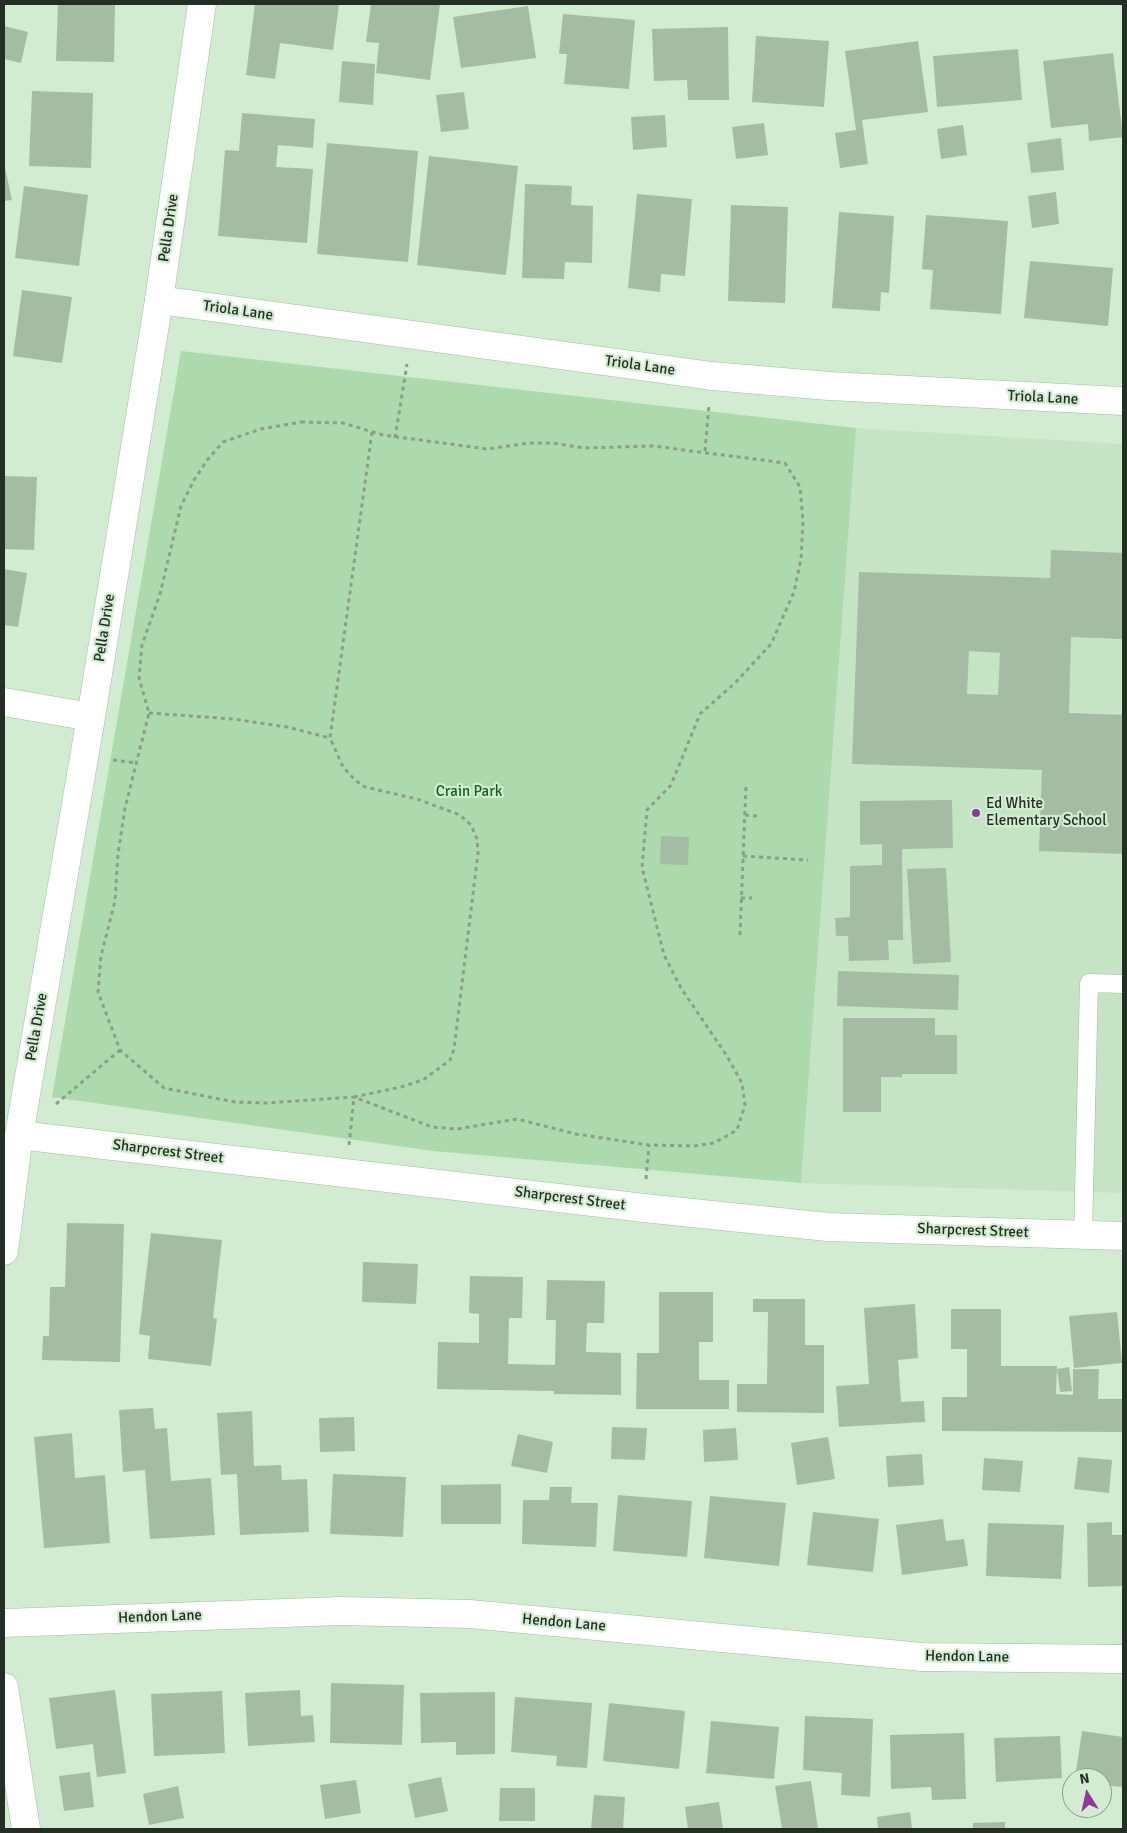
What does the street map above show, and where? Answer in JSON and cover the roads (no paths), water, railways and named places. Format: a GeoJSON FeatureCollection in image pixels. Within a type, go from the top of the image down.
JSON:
{"type":"FeatureCollection","features":[{"type":"Feature","properties":{"kind":"street","name":"Pella Drive"},"geometry":{"type":"LineString","coordinates":[[4,1251],[18,1135],[91,717],[159,300],[202,4]]}},
{"type":"Feature","properties":{"kind":"street","name":"Triola Lane"},"geometry":{"type":"LineString","coordinates":[[159,300],[712,376],[829,386],[1123,401]]}},
{"type":"Feature","properties":{"kind":"street"},"geometry":{"type":"LineString","coordinates":[[4,702],[91,717]]}},
{"type":"Feature","properties":{"kind":"street","name":"Sharpcrest Street"},"geometry":{"type":"LineString","coordinates":[[18,1135],[828,1227],[1123,1236]]}},
{"type":"Feature","properties":{"kind":"street","name":"Hendon Lane"},"geometry":{"type":"LineString","coordinates":[[4,1623],[342,1611],[460,1614],[922,1657],[1123,1659]]}},
{"type":"Feature","properties":{"kind":"street"},"geometry":{"type":"LineString","coordinates":[[4,1687],[26,1829]]}},
{"type":"Feature","properties":{"kind":"lane"},"geometry":{"type":"LineString","coordinates":[[1083,1235],[1088,983],[1123,984]]}},
{"type":"Feature","properties":{"kind":"place","name":"Ed White Elementary School"},"geometry":{"type":"Point","coordinates":[976,813]}},
{"type":"Feature","properties":{"kind":"park label","name":"Crain Park"},"geometry":{"type":"Point","coordinates":[469,792]}}]}
